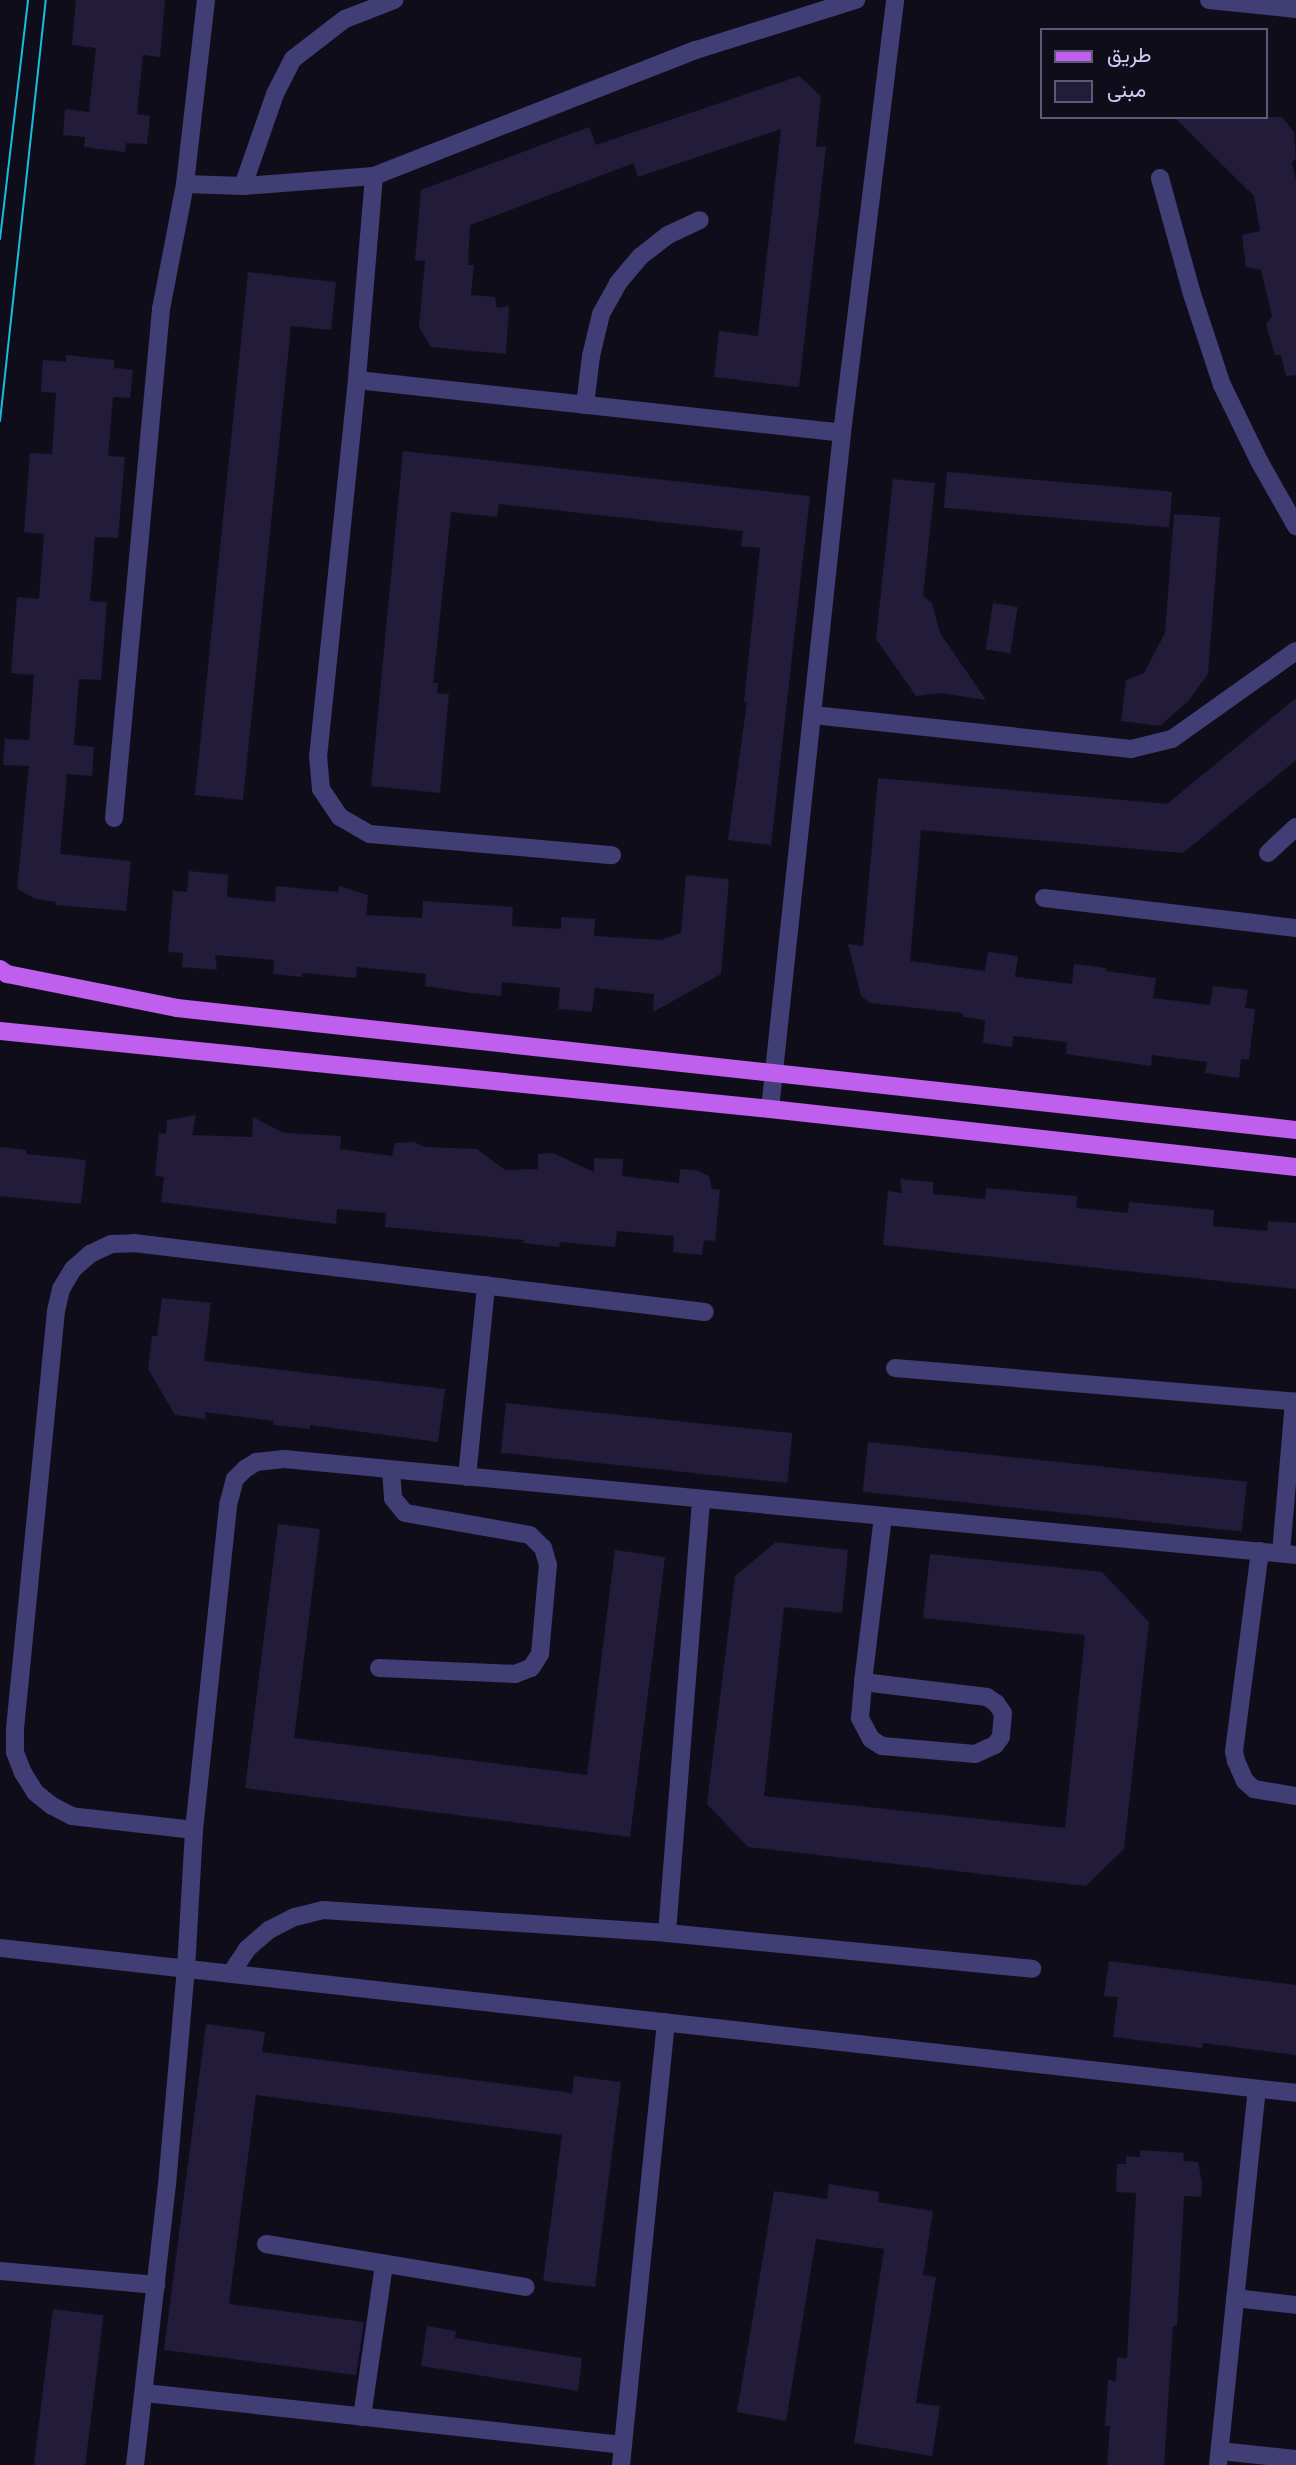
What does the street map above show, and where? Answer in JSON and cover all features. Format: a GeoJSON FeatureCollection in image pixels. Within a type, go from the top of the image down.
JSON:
{"type":"FeatureCollection","features":[{"type":"Feature","properties":{"kind":"main road"},"geometry":{"type":"LineString","coordinates":[[0,970],[7,974],[177,1008],[1296,1130]]}},
{"type":"Feature","properties":{"kind":"main road"},"geometry":{"type":"LineString","coordinates":[[0,1031],[18,1030],[1296,1167]]}},
{"type":"Feature","properties":{"kind":"street"},"geometry":{"type":"LineString","coordinates":[[114,817],[161,309],[185,184],[206,0]]}},
{"type":"Feature","properties":{"kind":"street"},"geometry":{"type":"LineString","coordinates":[[243,186],[275,93],[293,59],[345,19],[394,0]]}},
{"type":"Feature","properties":{"kind":"street"},"geometry":{"type":"LineString","coordinates":[[185,184],[243,186],[374,176],[695,50],[856,0]]}},
{"type":"Feature","properties":{"kind":"street"},"geometry":{"type":"LineString","coordinates":[[770,1109],[842,433],[895,0]]}},
{"type":"Feature","properties":{"kind":"street"},"geometry":{"type":"LineString","coordinates":[[1209,0],[1296,9]]}},
{"type":"Feature","properties":{"kind":"street"},"geometry":{"type":"LineString","coordinates":[[374,176],[357,380],[318,755],[321,789],[340,817],[370,834],[612,855]]}},
{"type":"Feature","properties":{"kind":"street"},"geometry":{"type":"LineString","coordinates":[[1160,178],[1192,294],[1222,385],[1259,461],[1296,526]]}},
{"type":"Feature","properties":{"kind":"street"},"geometry":{"type":"LineString","coordinates":[[585,405],[591,356],[601,314],[618,284],[641,256],[668,235],[700,220]]}},
{"type":"Feature","properties":{"kind":"street"},"geometry":{"type":"LineString","coordinates":[[357,380],[842,433]]}},
{"type":"Feature","properties":{"kind":"street"},"geometry":{"type":"LineString","coordinates":[[813,715],[1131,749],[1172,739],[1296,651]]}},
{"type":"Feature","properties":{"kind":"street"},"geometry":{"type":"LineString","coordinates":[[1268,853],[1296,827]]}},
{"type":"Feature","properties":{"kind":"street"},"geometry":{"type":"LineString","coordinates":[[1044,898],[1296,928]]}},
{"type":"Feature","properties":{"kind":"street"},"geometry":{"type":"LineString","coordinates":[[194,1830],[72,1816],[52,1807],[35,1792],[23,1773],[15,1752],[15,1729],[56,1311],[61,1289],[72,1269],[90,1254],[111,1244],[134,1243],[705,1312]]}},
{"type":"Feature","properties":{"kind":"street"},"geometry":{"type":"LineString","coordinates":[[467,1476],[486,1285]]}},
{"type":"Feature","properties":{"kind":"street"},"geometry":{"type":"LineString","coordinates":[[135,2465],[145,2393],[186,1969],[194,1830],[228,1505],[235,1479],[256,1462],[270,1458],[1289,1554],[1295,1402],[895,1368]]}},
{"type":"Feature","properties":{"kind":"street"},"geometry":{"type":"LineString","coordinates":[[379,1668],[514,1674],[531,1668],[540,1654],[548,1565],[543,1548],[530,1535],[405,1513],[393,1498],[391,1470]]}},
{"type":"Feature","properties":{"kind":"street"},"geometry":{"type":"LineString","coordinates":[[667,1933],[701,1499]]}},
{"type":"Feature","properties":{"kind":"street"},"geometry":{"type":"LineString","coordinates":[[863,1682],[987,1697],[996,1703],[1003,1713],[1001,1737],[995,1745],[975,1754],[882,1746],[864,1730],[860,1718],[863,1682],[883,1516]]}},
{"type":"Feature","properties":{"kind":"street"},"geometry":{"type":"LineString","coordinates":[[1260,1550],[1234,1751],[1245,1781],[1254,1789],[1296,1796]]}},
{"type":"Feature","properties":{"kind":"street"},"geometry":{"type":"LineString","coordinates":[[231,1973],[247,1949],[269,1930],[295,1917],[323,1910],[667,1933],[1032,1969]]}},
{"type":"Feature","properties":{"kind":"street"},"geometry":{"type":"LineString","coordinates":[[0,1948],[1296,2093]]}},
{"type":"Feature","properties":{"kind":"street"},"geometry":{"type":"LineString","coordinates":[[621,2465],[666,2022]]}},
{"type":"Feature","properties":{"kind":"street"},"geometry":{"type":"LineString","coordinates":[[1257,2088],[1219,2458],[1296,2459]]}},
{"type":"Feature","properties":{"kind":"street"},"geometry":{"type":"LineString","coordinates":[[266,2244],[525,2287]]}},
{"type":"Feature","properties":{"kind":"street"},"geometry":{"type":"LineString","coordinates":[[362,2417],[384,2264]]}},
{"type":"Feature","properties":{"kind":"street"},"geometry":{"type":"LineString","coordinates":[[0,2271],[156,2286]]}},
{"type":"Feature","properties":{"kind":"street"},"geometry":{"type":"LineString","coordinates":[[1235,2298],[1296,2305]]}},
{"type":"Feature","properties":{"kind":"street"},"geometry":{"type":"LineString","coordinates":[[145,2393],[622,2445]]}},
{"type":"Feature","properties":{"kind":"building"},"geometry":{"type":"Polygon","coordinates":[[[76,0],[165,0],[160,57],[143,55],[137,114],[150,116],[147,144],[126,143],[125,152],[84,147],[85,137],[63,135],[65,109],[89,112],[96,48],[72,45],[76,0]]]}},
{"type":"Feature","properties":{"kind":"building"},"geometry":{"type":"Polygon","coordinates":[[[799,76],[821,96],[816,146],[826,147],[799,387],[714,377],[719,331],[758,336],[781,129],[638,177],[634,163],[470,225],[468,265],[474,265],[471,295],[495,297],[497,308],[509,306],[506,354],[431,347],[419,327],[425,261],[415,260],[421,190],[589,127],[596,145],[799,76]]]}},
{"type":"Feature","properties":{"kind":"building"},"geometry":{"type":"Polygon","coordinates":[[[1282,117],[1294,132],[1296,159],[1292,162],[1296,180],[1296,375],[1286,376],[1281,355],[1275,355],[1266,325],[1272,316],[1261,270],[1246,267],[1242,235],[1260,231],[1254,196],[1176,119],[1282,117]]]}},
{"type":"Feature","properties":{"kind":"building"},"geometry":{"type":"Polygon","coordinates":[[[248,272],[336,282],[331,330],[291,326],[243,800],[195,795],[248,272]]]}},
{"type":"Feature","properties":{"kind":"building"},"geometry":{"type":"Polygon","coordinates":[[[66,355],[114,360],[114,368],[133,370],[130,398],[113,397],[108,456],[125,457],[118,538],[95,537],[90,601],[107,602],[101,680],[79,679],[74,745],[94,747],[92,776],[67,774],[60,854],[131,861],[126,911],[55,905],[56,902],[36,899],[17,889],[29,766],[3,765],[5,739],[29,740],[34,675],[11,673],[17,597],[39,599],[44,534],[24,532],[30,453],[52,454],[56,393],[41,392],[43,360],[66,362],[66,355]]]}},
{"type":"Feature","properties":{"kind":"building"},"geometry":{"type":"Polygon","coordinates":[[[403,451],[810,496],[771,845],[728,840],[747,702],[744,702],[760,548],[741,546],[743,531],[499,504],[497,517],[451,512],[433,683],[438,683],[437,693],[449,694],[440,793],[371,786],[403,451]]]}},
{"type":"Feature","properties":{"kind":"building"},"geometry":{"type":"Polygon","coordinates":[[[947,472],[1172,492],[1169,528],[944,508],[947,472]]]}},
{"type":"Feature","properties":{"kind":"building"},"geometry":{"type":"Polygon","coordinates":[[[893,479],[935,483],[923,596],[932,603],[940,633],[986,700],[942,693],[916,696],[876,639],[893,479]]]}},
{"type":"Feature","properties":{"kind":"building"},"geometry":{"type":"Polygon","coordinates":[[[1174,514],[1220,517],[1208,674],[1189,700],[1160,726],[1121,721],[1126,680],[1144,673],[1165,633],[1174,514]]]}},
{"type":"Feature","properties":{"kind":"building"},"geometry":{"type":"Polygon","coordinates":[[[993,603],[1018,607],[1010,653],[986,649],[993,603]]]}},
{"type":"Feature","properties":{"kind":"building"},"geometry":{"type":"Polygon","coordinates":[[[1296,698],[1296,760],[1183,853],[921,830],[910,961],[985,971],[988,952],[1018,956],[1015,977],[1072,984],[1074,964],[1106,968],[1106,971],[1156,978],[1153,998],[1210,1005],[1213,986],[1248,990],[1245,1008],[1255,1009],[1249,1060],[1241,1059],[1239,1078],[1205,1073],[1207,1062],[1152,1055],[1151,1066],[1066,1054],[1067,1042],[1013,1036],[1012,1047],[983,1043],[985,1020],[963,1017],[963,1013],[870,1003],[861,996],[848,944],[863,946],[878,778],[1167,804],[1296,698]]]}},
{"type":"Feature","properties":{"kind":"building"},"geometry":{"type":"Polygon","coordinates":[[[189,871],[228,875],[227,897],[275,902],[276,886],[338,892],[339,886],[368,895],[366,915],[422,918],[423,901],[513,907],[512,926],[561,929],[561,917],[595,919],[594,936],[661,940],[681,933],[686,875],[729,879],[721,974],[653,1012],[654,994],[595,988],[592,1012],[558,1009],[560,988],[502,982],[501,996],[471,993],[425,986],[426,974],[357,967],[356,978],[302,973],[302,977],[273,974],[274,960],[215,955],[217,970],[182,967],[183,953],[168,952],[173,891],[187,892],[189,871]]]}},
{"type":"Feature","properties":{"kind":"building"},"geometry":{"type":"Polygon","coordinates":[[[196,1115],[192,1135],[252,1137],[253,1117],[284,1133],[341,1136],[340,1149],[392,1156],[395,1143],[414,1142],[425,1147],[477,1149],[505,1170],[538,1169],[538,1154],[553,1153],[594,1172],[594,1158],[623,1159],[622,1176],[679,1183],[680,1169],[696,1170],[709,1176],[712,1189],[720,1190],[715,1241],[704,1240],[702,1255],[673,1252],[674,1236],[617,1231],[615,1247],[560,1242],[559,1247],[523,1243],[524,1240],[385,1227],[386,1213],[337,1209],[336,1224],[161,1202],[164,1177],[155,1176],[159,1133],[166,1134],[167,1120],[196,1115]]]}},
{"type":"Feature","properties":{"kind":"building"},"geometry":{"type":"Polygon","coordinates":[[[0,1147],[26,1150],[26,1154],[86,1160],[81,1204],[0,1196],[0,1147]]]}},
{"type":"Feature","properties":{"kind":"building"},"geometry":{"type":"Polygon","coordinates":[[[900,1179],[933,1182],[933,1194],[985,1199],[986,1188],[1077,1196],[1076,1208],[1128,1213],[1129,1202],[1214,1210],[1213,1226],[1267,1231],[1268,1221],[1296,1223],[1296,1289],[883,1245],[888,1191],[902,1193],[900,1179]]]}},
{"type":"Feature","properties":{"kind":"building"},"geometry":{"type":"Polygon","coordinates":[[[162,1298],[211,1303],[204,1361],[445,1389],[438,1442],[310,1425],[310,1429],[273,1425],[274,1421],[205,1412],[206,1419],[175,1415],[148,1369],[152,1336],[157,1336],[162,1298]]]}},
{"type":"Feature","properties":{"kind":"building"},"geometry":{"type":"Polygon","coordinates":[[[506,1403],[792,1433],[787,1483],[501,1453],[506,1403]]]}},
{"type":"Feature","properties":{"kind":"building"},"geometry":{"type":"Polygon","coordinates":[[[868,1442],[1247,1482],[1242,1532],[863,1492],[868,1442]]]}},
{"type":"Feature","properties":{"kind":"building"},"geometry":{"type":"Polygon","coordinates":[[[278,1524],[320,1529],[294,1738],[587,1775],[615,1550],[665,1557],[630,1837],[245,1788],[278,1524]]]}},
{"type":"Feature","properties":{"kind":"building"},"geometry":{"type":"Polygon","coordinates":[[[776,1542],[848,1550],[842,1613],[784,1607],[764,1796],[1065,1828],[1085,1635],[923,1618],[930,1554],[1102,1572],[1149,1622],[1124,1849],[1086,1886],[748,1847],[707,1804],[735,1576],[776,1542]]]}},
{"type":"Feature","properties":{"kind":"building"},"geometry":{"type":"Polygon","coordinates":[[[1109,1961],[1296,1985],[1296,2055],[1203,2043],[1202,2048],[1113,2037],[1118,1997],[1104,1996],[1109,1961]]]}},
{"type":"Feature","properties":{"kind":"building"},"geometry":{"type":"Polygon","coordinates":[[[206,2024],[265,2032],[262,2052],[572,2093],[574,2076],[621,2082],[595,2287],[543,2281],[562,2135],[256,2095],[229,2304],[364,2322],[356,2375],[164,2350],[206,2024]]]}},
{"type":"Feature","properties":{"kind":"building"},"geometry":{"type":"Polygon","coordinates":[[[1140,2150],[1184,2153],[1183,2161],[1198,2162],[1202,2182],[1201,2197],[1184,2196],[1177,2326],[1173,2326],[1164,2465],[1107,2465],[1110,2426],[1105,2426],[1108,2380],[1116,2381],[1117,2358],[1127,2358],[1136,2193],[1116,2192],[1117,2164],[1126,2164],[1126,2156],[1140,2157],[1140,2150]]]}},
{"type":"Feature","properties":{"kind":"building"},"geometry":{"type":"Polygon","coordinates":[[[829,2184],[879,2192],[878,2202],[933,2211],[923,2275],[936,2277],[916,2403],[940,2406],[932,2456],[854,2443],[884,2249],[816,2239],[786,2421],[737,2412],[774,2191],[827,2199],[829,2184]]]}},
{"type":"Feature","properties":{"kind":"building"},"geometry":{"type":"Polygon","coordinates":[[[53,2309],[104,2315],[85,2465],[34,2465],[53,2309]]]}},
{"type":"Feature","properties":{"kind":"building"},"geometry":{"type":"Polygon","coordinates":[[[427,2326],[456,2331],[455,2338],[582,2358],[578,2391],[421,2366],[427,2326]]]}},
{"type":"Feature","properties":{"kind":"tram line"},"geometry":{"type":"LineString","coordinates":[[0,239],[28,0]]}},
{"type":"Feature","properties":{"kind":"tram line"},"geometry":{"type":"LineString","coordinates":[[0,421],[46,0]]}}]}
